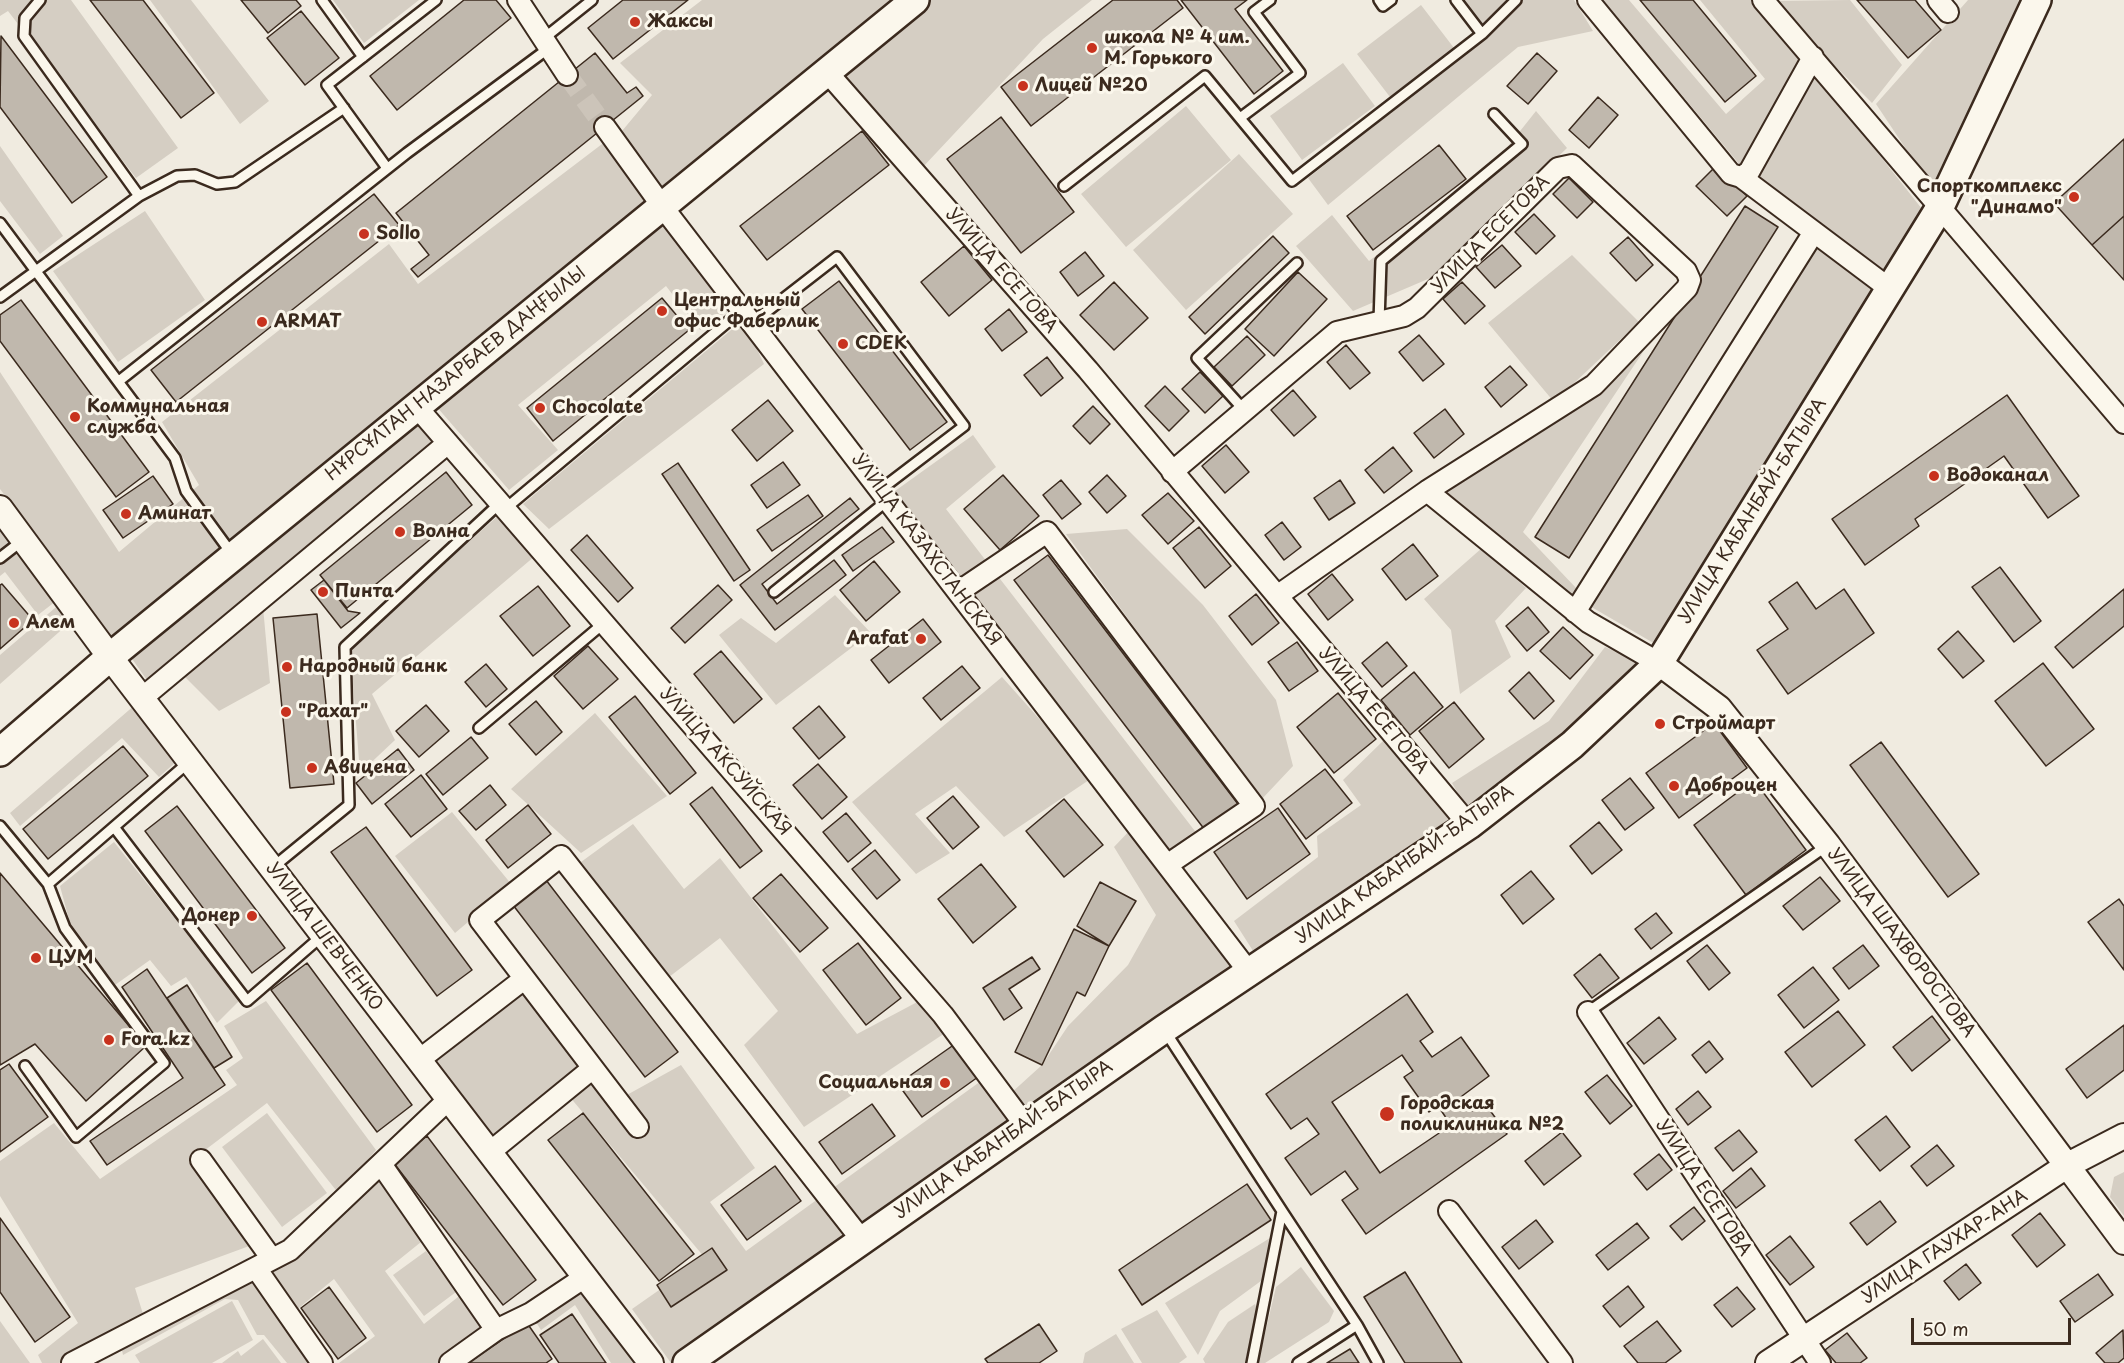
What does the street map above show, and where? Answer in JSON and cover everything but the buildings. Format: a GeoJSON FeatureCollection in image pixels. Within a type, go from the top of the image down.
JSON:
{"type":"FeatureCollection","features":[{"type":"Feature","properties":{"kind":"main road","name":"НҰРСҰЛТАН НАЗАРБАЕВ ДАҢҒЫЛЫ"},"geometry":{"type":"LineString","coordinates":[[0,752],[110,657],[234,555],[915,0]]}},
{"type":"Feature","properties":{"kind":"main road","name":"УЛИЦА КАБАНБАЙ-БАТЫРА"},"geometry":{"type":"LineString","coordinates":[[687,1363],[1164,1029],[1470,825],[1572,745],[1659,663],[1939,209],[2037,0]]}},
{"type":"Feature","properties":{"kind":"street"},"geometry":{"type":"LineString","coordinates":[[518,0],[567,75]]}},
{"type":"Feature","properties":{"kind":"street"},"geometry":{"type":"LineString","coordinates":[[1588,0],[1731,174],[1741,177],[1890,289]]}},
{"type":"Feature","properties":{"kind":"street"},"geometry":{"type":"LineString","coordinates":[[1763,0],[1939,209],[2124,423]]}},
{"type":"Feature","properties":{"kind":"street"},"geometry":{"type":"LineString","coordinates":[[1741,177],[1749,172],[1812,57]]}},
{"type":"Feature","properties":{"kind":"street","name":"УЛИЦА ЕСЕТОВА"},"geometry":{"type":"LineString","coordinates":[[827,72],[1088,370],[1470,825]]}},
{"type":"Feature","properties":{"kind":"street","name":"УЛИЦА КАЗАХСТАНСКАЯ"},"geometry":{"type":"LineString","coordinates":[[605,127],[662,206],[1250,972]]}},
{"type":"Feature","properties":{"kind":"street","name":"УЛИЦА ЕСЕТОВА"},"geometry":{"type":"LineString","coordinates":[[1172,472],[1337,332],[1404,316],[1417,308],[1558,168],[1565,164],[1572,165],[1686,271],[1690,280],[1687,288],[1594,385],[1427,491],[1277,596]]}},
{"type":"Feature","properties":{"kind":"street"},"geometry":{"type":"LineString","coordinates":[[1575,612],[1814,232]]}},
{"type":"Feature","properties":{"kind":"street","name":"УЛИЦА АКСУЙСКАЯ"},"geometry":{"type":"LineString","coordinates":[[416,406],[943,1015],[1025,1125]]}},
{"type":"Feature","properties":{"kind":"street"},"geometry":{"type":"LineString","coordinates":[[142,698],[448,443]]}},
{"type":"Feature","properties":{"kind":"street"},"geometry":{"type":"LineString","coordinates":[[1427,491],[1588,622],[1659,663]]}},
{"type":"Feature","properties":{"kind":"street","name":"УЛИЦА ШЕВЧЕНКО"},"geometry":{"type":"LineString","coordinates":[[0,508],[110,657],[651,1363]]}},
{"type":"Feature","properties":{"kind":"street"},"geometry":{"type":"LineString","coordinates":[[958,592],[1047,531],[1254,806],[1167,865]]}},
{"type":"Feature","properties":{"kind":"street","name":"УЛИЦА ШАХВОРОСТОВА"},"geometry":{"type":"LineString","coordinates":[[1659,663],[1719,708],[1828,845],[2124,1242]]}},
{"type":"Feature","properties":{"kind":"street"},"geometry":{"type":"LineString","coordinates":[[638,1127],[480,920],[561,856],[861,1239]]}},
{"type":"Feature","properties":{"kind":"street"},"geometry":{"type":"LineString","coordinates":[[419,1060],[525,979]]}},
{"type":"Feature","properties":{"kind":"street","name":"УЛИЦА ЕСЕТОВА"},"geometry":{"type":"LineString","coordinates":[[1588,1012],[1820,1363]]}},
{"type":"Feature","properties":{"kind":"street"},"geometry":{"type":"LineString","coordinates":[[490,1152],[593,1068]]}},
{"type":"Feature","properties":{"kind":"street"},"geometry":{"type":"LineString","coordinates":[[72,1363],[290,1250],[449,1099]]}},
{"type":"Feature","properties":{"kind":"street","name":"УЛИЦА ГАУХАР-АНА"},"geometry":{"type":"LineString","coordinates":[[1768,1363],[2068,1165],[2124,1136]]}},
{"type":"Feature","properties":{"kind":"street"},"geometry":{"type":"LineString","coordinates":[[201,1160],[322,1363]]}},
{"type":"Feature","properties":{"kind":"street"},"geometry":{"type":"LineString","coordinates":[[381,1164],[496,1330]]}},
{"type":"Feature","properties":{"kind":"street"},"geometry":{"type":"LineString","coordinates":[[1449,1211],[1562,1363]]}},
{"type":"Feature","properties":{"kind":"street"},"geometry":{"type":"LineString","coordinates":[[450,1363],[496,1330],[531,1313],[585,1277]]}},
{"type":"Feature","properties":{"kind":"lane"},"geometry":{"type":"LineString","coordinates":[[40,0],[25,18],[24,36],[138,196]]}},
{"type":"Feature","properties":{"kind":"lane"},"geometry":{"type":"LineString","coordinates":[[322,0],[363,57]]}},
{"type":"Feature","properties":{"kind":"lane"},"geometry":{"type":"LineString","coordinates":[[387,168],[327,84],[436,0]]}},
{"type":"Feature","properties":{"kind":"lane"},"geometry":{"type":"LineString","coordinates":[[119,381],[546,43],[592,0]]}},
{"type":"Feature","properties":{"kind":"lane"},"geometry":{"type":"LineString","coordinates":[[1240,118],[1300,73],[1254,12],[1270,0]]}},
{"type":"Feature","properties":{"kind":"lane"},"geometry":{"type":"LineString","coordinates":[[1379,0],[1383,6],[1391,0]]}},
{"type":"Feature","properties":{"kind":"lane"},"geometry":{"type":"LineString","coordinates":[[1456,0],[1482,34]]}},
{"type":"Feature","properties":{"kind":"lane"},"geometry":{"type":"LineString","coordinates":[[1064,186],[1205,76],[1292,181],[1482,34],[1516,0]]}},
{"type":"Feature","properties":{"kind":"lane"},"geometry":{"type":"LineString","coordinates":[[0,297],[138,196],[177,176],[195,175],[217,183],[235,182],[344,108]]}},
{"type":"Feature","properties":{"kind":"lane"},"geometry":{"type":"LineString","coordinates":[[1379,322],[1381,261],[1522,144],[1494,114]]}},
{"type":"Feature","properties":{"kind":"lane"},"geometry":{"type":"LineString","coordinates":[[0,223],[176,458],[186,491],[234,555]]}},
{"type":"Feature","properties":{"kind":"lane"},"geometry":{"type":"LineString","coordinates":[[272,868],[349,805],[345,647],[502,506],[747,316],[837,257],[964,426],[774,592]]}},
{"type":"Feature","properties":{"kind":"lane"},"geometry":{"type":"LineString","coordinates":[[1244,410],[1197,358],[1297,263]]}},
{"type":"Feature","properties":{"kind":"lane"},"geometry":{"type":"LineString","coordinates":[[0,558],[24,540]]}},
{"type":"Feature","properties":{"kind":"lane"},"geometry":{"type":"LineString","coordinates":[[479,728],[604,623]]}},
{"type":"Feature","properties":{"kind":"lane"},"geometry":{"type":"LineString","coordinates":[[48,884],[190,761]]}},
{"type":"Feature","properties":{"kind":"lane"},"geometry":{"type":"LineString","coordinates":[[0,826],[48,884],[65,928],[164,1063],[76,1137],[25,1066]]}},
{"type":"Feature","properties":{"kind":"lane"},"geometry":{"type":"LineString","coordinates":[[114,827],[247,1001],[323,935]]}},
{"type":"Feature","properties":{"kind":"lane"},"geometry":{"type":"LineString","coordinates":[[1588,1012],[1828,845]]}},
{"type":"Feature","properties":{"kind":"lane"},"geometry":{"type":"LineString","coordinates":[[1164,1029],[1357,1325],[1378,1363]]}},
{"type":"Feature","properties":{"kind":"lane"},"geometry":{"type":"LineString","coordinates":[[1251,1363],[1282,1211]]}},
{"type":"Feature","properties":{"kind":"lane"},"geometry":{"type":"LineString","coordinates":[[1299,1363],[1357,1325]]}},
{"type":"Feature","properties":{"kind":"shaded area"},"geometry":{"type":"Polygon","coordinates":[[[0,0],[71,0],[178,148],[136,178],[8,11],[0,16],[0,0]]]}},
{"type":"Feature","properties":{"kind":"shaded area"},"geometry":{"type":"Polygon","coordinates":[[[150,0],[191,0],[269,101],[240,124],[150,0]]]}},
{"type":"Feature","properties":{"kind":"shaded area"},"geometry":{"type":"Polygon","coordinates":[[[333,0],[419,0],[364,43],[333,0]]]}},
{"type":"Feature","properties":{"kind":"shaded area"},"geometry":{"type":"Polygon","coordinates":[[[702,0],[894,0],[660,188],[622,131],[652,95],[620,63],[702,0]]]}},
{"type":"Feature","properties":{"kind":"shaded area"},"geometry":{"type":"Polygon","coordinates":[[[927,0],[1092,0],[1043,39],[922,168],[838,72],[927,0]]]}},
{"type":"Feature","properties":{"kind":"shaded area"},"geometry":{"type":"Polygon","coordinates":[[[1456,0],[1574,0],[1593,31],[1518,47],[1328,205],[1308,178],[1490,35],[1456,0]]]}},
{"type":"Feature","properties":{"kind":"shaded area"},"geometry":{"type":"Polygon","coordinates":[[[1603,0],[1629,0],[1726,114],[1765,79],[1700,0],[1755,0],[1802,54],[1740,165],[1603,0]]]}},
{"type":"Feature","properties":{"kind":"shaded area"},"geometry":{"type":"Polygon","coordinates":[[[1850,0],[1902,65],[1872,103],[1770,1],[1850,0]]]}},
{"type":"Feature","properties":{"kind":"shaded area"},"geometry":{"type":"Polygon","coordinates":[[[1968,0],[2019,0],[1936,194],[1876,104],[1968,0]]]}},
{"type":"Feature","properties":{"kind":"shaded area"},"geometry":{"type":"Polygon","coordinates":[[[1421,5],[1454,48],[1390,97],[1357,54],[1421,5]]]}},
{"type":"Feature","properties":{"kind":"shaded area"},"geometry":{"type":"Polygon","coordinates":[[[1343,63],[1375,106],[1302,160],[1270,116],[1343,63]]]}},
{"type":"Feature","properties":{"kind":"shaded area"},"geometry":{"type":"Polygon","coordinates":[[[1814,72],[1922,209],[1657,645],[1588,605],[1825,226],[1754,179],[1814,72]]]}},
{"type":"Feature","properties":{"kind":"shaded area"},"geometry":{"type":"Polygon","coordinates":[[[1186,106],[1231,160],[1126,247],[1081,194],[1186,106]]]}},
{"type":"Feature","properties":{"kind":"shaded area"},"geometry":{"type":"Polygon","coordinates":[[[1536,111],[1567,148],[1435,276],[1353,311],[1296,246],[1332,215],[1369,261],[1486,174],[1536,111]]]}},
{"type":"Feature","properties":{"kind":"shaded area"},"geometry":{"type":"Polygon","coordinates":[[[606,141],[649,205],[113,638],[0,489],[0,372],[119,552],[199,485],[162,422],[389,244],[418,284],[606,141]]]}},
{"type":"Feature","properties":{"kind":"shaded area"},"geometry":{"type":"Polygon","coordinates":[[[0,146],[63,236],[40,254],[0,201],[0,146]]]}},
{"type":"Feature","properties":{"kind":"shaded area"},"geometry":{"type":"Polygon","coordinates":[[[1239,154],[1293,214],[1186,310],[1133,250],[1239,154]]]}},
{"type":"Feature","properties":{"kind":"shaded area"},"geometry":{"type":"Polygon","coordinates":[[[145,211],[205,300],[118,362],[53,271],[145,211]]]}},
{"type":"Feature","properties":{"kind":"shaded area"},"geometry":{"type":"Polygon","coordinates":[[[659,220],[732,308],[700,330],[666,286],[518,405],[558,450],[509,490],[436,406],[659,220]]]}},
{"type":"Feature","properties":{"kind":"shaded area"},"geometry":{"type":"Polygon","coordinates":[[[1572,255],[1639,322],[1554,402],[1488,323],[1572,255]]]}},
{"type":"Feature","properties":{"kind":"shaded area"},"geometry":{"type":"Polygon","coordinates":[[[743,320],[764,364],[549,529],[523,504],[743,320]]]}},
{"type":"Feature","properties":{"kind":"shaded area"},"geometry":{"type":"Polygon","coordinates":[[[1655,334],[1523,532],[1577,589],[1569,600],[1436,492],[1655,334]]]}},
{"type":"Feature","properties":{"kind":"shaded area"},"geometry":{"type":"Polygon","coordinates":[[[412,415],[438,444],[149,683],[128,653],[412,415]]]}},
{"type":"Feature","properties":{"kind":"shaded area"},"geometry":{"type":"Polygon","coordinates":[[[973,435],[996,467],[946,509],[1198,835],[1169,849],[895,491],[973,435]]]}},
{"type":"Feature","properties":{"kind":"shaded area"},"geometry":{"type":"Polygon","coordinates":[[[499,515],[535,556],[372,694],[395,740],[360,773],[350,647],[499,515]]]}},
{"type":"Feature","properties":{"kind":"shaded area"},"geometry":{"type":"Polygon","coordinates":[[[0,524],[56,601],[38,615],[5,572],[0,576],[0,524]]]}},
{"type":"Feature","properties":{"kind":"shaded area"},"geometry":{"type":"Polygon","coordinates":[[[1127,529],[1203,605],[1276,700],[1293,766],[1261,800],[1066,534],[1127,529]]]}},
{"type":"Feature","properties":{"kind":"shaded area"},"geometry":{"type":"Polygon","coordinates":[[[1482,548],[1526,588],[1495,621],[1511,657],[1460,694],[1451,630],[1424,599],[1482,548]]]}},
{"type":"Feature","properties":{"kind":"shaded area"},"geometry":{"type":"Polygon","coordinates":[[[835,595],[871,633],[776,705],[719,635],[741,618],[776,643],[835,595]]]}},
{"type":"Feature","properties":{"kind":"shaded area"},"geometry":{"type":"Polygon","coordinates":[[[62,602],[75,618],[0,684],[0,655],[62,602]]]}},
{"type":"Feature","properties":{"kind":"shaded area"},"geometry":{"type":"Polygon","coordinates":[[[263,607],[270,683],[219,711],[181,673],[263,607]]]}},
{"type":"Feature","properties":{"kind":"shaded area"},"geometry":{"type":"Polygon","coordinates":[[[1605,647],[1647,665],[1471,816],[1452,783],[1549,721],[1605,647]]]}},
{"type":"Feature","properties":{"kind":"shaded area"},"geometry":{"type":"Polygon","coordinates":[[[1002,677],[1092,778],[1004,837],[956,786],[915,814],[950,853],[916,874],[852,802],[1002,677]]]}},
{"type":"Feature","properties":{"kind":"shaded area"},"geometry":{"type":"Polygon","coordinates":[[[136,704],[177,761],[159,777],[122,738],[20,826],[10,813],[136,704]]]}},
{"type":"Feature","properties":{"kind":"shaded area"},"geometry":{"type":"Polygon","coordinates":[[[595,713],[667,796],[581,853],[511,789],[595,713]]]}},
{"type":"Feature","properties":{"kind":"shaded area"},"geometry":{"type":"Polygon","coordinates":[[[1384,740],[1455,823],[1255,954],[1234,921],[1318,857],[1317,836],[1361,805],[1343,780],[1384,740]]]}},
{"type":"Feature","properties":{"kind":"shaded area"},"geometry":{"type":"Polygon","coordinates":[[[452,812],[512,885],[455,933],[395,856],[452,812]]]}},
{"type":"Feature","properties":{"kind":"shaded area"},"geometry":{"type":"Polygon","coordinates":[[[633,824],[684,889],[720,858],[857,1034],[921,1000],[945,1033],[804,1127],[744,1045],[778,1011],[720,938],[669,977],[581,862],[633,824]]]}},
{"type":"Feature","properties":{"kind":"shaded area"},"geometry":{"type":"Polygon","coordinates":[[[1132,828],[1239,969],[1022,1111],[1010,1094],[1042,1065],[1068,1026],[1128,965],[1156,915],[1114,847],[1132,828]]]}},
{"type":"Feature","properties":{"kind":"shaded area"},"geometry":{"type":"Polygon","coordinates":[[[114,842],[240,1000],[217,1023],[186,977],[171,986],[150,960],[115,985],[71,927],[60,886],[114,842]]]}},
{"type":"Feature","properties":{"kind":"shaded area"},"geometry":{"type":"Polygon","coordinates":[[[522,985],[586,1070],[491,1143],[425,1060],[522,985]]]}},
{"type":"Feature","properties":{"kind":"shaded area"},"geometry":{"type":"Polygon","coordinates":[[[266,1001],[376,1150],[339,1194],[267,1103],[192,1160],[252,1245],[135,1288],[143,1314],[59,1363],[42,1363],[38,1355],[78,1323],[0,1196],[0,1161],[54,1123],[100,1179],[237,1085],[226,1070],[243,1058],[224,1026],[266,1001]]]}},
{"type":"Feature","properties":{"kind":"shaded area"},"geometry":{"type":"Polygon","coordinates":[[[681,1065],[755,1168],[710,1202],[746,1251],[981,1081],[1018,1127],[676,1363],[671,1363],[632,1309],[705,1258],[569,1096],[591,1079],[639,1138],[649,1129],[625,1096],[681,1065]]]}},
{"type":"Feature","properties":{"kind":"shaded area"},"geometry":{"type":"Polygon","coordinates":[[[267,1113],[327,1193],[282,1227],[222,1147],[267,1113]]]}},
{"type":"Feature","properties":{"kind":"shaded area"},"geometry":{"type":"Polygon","coordinates":[[[2124,1172],[2124,1216],[2110,1197],[2114,1177],[2124,1172]]]}},
{"type":"Feature","properties":{"kind":"shaded area"},"geometry":{"type":"Polygon","coordinates":[[[381,1174],[426,1238],[385,1271],[424,1324],[463,1293],[486,1328],[438,1363],[339,1363],[375,1336],[334,1279],[294,1312],[263,1269],[381,1174]]]}},
{"type":"Feature","properties":{"kind":"shaded area"},"geometry":{"type":"Polygon","coordinates":[[[1270,1238],[1265,1278],[1220,1311],[1198,1355],[1165,1303],[1270,1238]]]}},
{"type":"Feature","properties":{"kind":"shaded area"},"geometry":{"type":"Polygon","coordinates":[[[426,1251],[456,1292],[424,1316],[393,1275],[426,1251]]]}},
{"type":"Feature","properties":{"kind":"shaded area"},"geometry":{"type":"Polygon","coordinates":[[[1301,1267],[1334,1311],[1329,1322],[1265,1363],[1258,1363],[1276,1287],[1301,1267]]]}},
{"type":"Feature","properties":{"kind":"shaded area"},"geometry":{"type":"Polygon","coordinates":[[[254,1274],[314,1363],[287,1363],[264,1335],[257,1335],[238,1300],[225,1299],[123,1355],[121,1345],[254,1274]]]}},
{"type":"Feature","properties":{"kind":"shaded area"},"geometry":{"type":"Polygon","coordinates":[[[587,1287],[644,1363],[611,1363],[575,1305],[541,1330],[534,1319],[587,1287]]]}},
{"type":"Feature","properties":{"kind":"shaded area"},"geometry":{"type":"Polygon","coordinates":[[[232,1301],[253,1340],[212,1363],[140,1363],[135,1355],[232,1301]]]}},
{"type":"Feature","properties":{"kind":"shaded area"},"geometry":{"type":"Polygon","coordinates":[[[1255,1304],[1257,1309],[1245,1363],[1205,1363],[1203,1359],[1228,1322],[1255,1304]]]}},
{"type":"Feature","properties":{"kind":"shaded area"},"geometry":{"type":"Polygon","coordinates":[[[1157,1310],[1187,1357],[1179,1363],[1142,1363],[1121,1329],[1157,1310]]]}},
{"type":"Feature","properties":{"kind":"shaded area"},"geometry":{"type":"Polygon","coordinates":[[[0,1321],[30,1363],[0,1363],[0,1321]]]}},
{"type":"Feature","properties":{"kind":"shaded area"},"geometry":{"type":"Polygon","coordinates":[[[1116,1334],[1134,1363],[1083,1363],[1085,1353],[1116,1334]]]}},
{"type":"Feature","properties":{"kind":"shaded area"},"geometry":{"type":"Polygon","coordinates":[[[263,1339],[281,1363],[222,1363],[238,1351],[241,1356],[263,1339]]]}},
{"type":"Feature","properties":{"kind":"tunnel"},"geometry":{"type":"LineString","coordinates":[[567,75],[605,127]]}},
{"type":"Feature","properties":{"kind":"place","name":"Жаксы"},"geometry":{"type":"Point","coordinates":[635,22]}},
{"type":"Feature","properties":{"kind":"place","name":"школа № 4 им. М. Горького"},"geometry":{"type":"Point","coordinates":[1092,48]}},
{"type":"Feature","properties":{"kind":"place","name":"Лицей №20"},"geometry":{"type":"Point","coordinates":[1023,86]}},
{"type":"Feature","properties":{"kind":"place","name":"Спорткомплекс \"Динамо\""},"geometry":{"type":"Point","coordinates":[2074,197]}},
{"type":"Feature","properties":{"kind":"place","name":"Sollo"},"geometry":{"type":"Point","coordinates":[364,234]}},
{"type":"Feature","properties":{"kind":"place","name":"Центральный офис Фаберлик"},"geometry":{"type":"Point","coordinates":[662,311]}},
{"type":"Feature","properties":{"kind":"place","name":"ARMAT"},"geometry":{"type":"Point","coordinates":[262,322]}},
{"type":"Feature","properties":{"kind":"place","name":"CDEK"},"geometry":{"type":"Point","coordinates":[843,344]}},
{"type":"Feature","properties":{"kind":"place","name":"Chocolate"},"geometry":{"type":"Point","coordinates":[540,408]}},
{"type":"Feature","properties":{"kind":"place","name":"Коммунальная служба"},"geometry":{"type":"Point","coordinates":[75,417]}},
{"type":"Feature","properties":{"kind":"place","name":"Водоканал"},"geometry":{"type":"Point","coordinates":[1934,476]}},
{"type":"Feature","properties":{"kind":"place","name":"Аминат"},"geometry":{"type":"Point","coordinates":[126,514]}},
{"type":"Feature","properties":{"kind":"place","name":"Волна"},"geometry":{"type":"Point","coordinates":[400,532]}},
{"type":"Feature","properties":{"kind":"place","name":"Пинта"},"geometry":{"type":"Point","coordinates":[323,592]}},
{"type":"Feature","properties":{"kind":"place","name":"Алем"},"geometry":{"type":"Point","coordinates":[14,623]}},
{"type":"Feature","properties":{"kind":"place","name":"Arafat"},"geometry":{"type":"Point","coordinates":[921,639]}},
{"type":"Feature","properties":{"kind":"place","name":"Народный банк"},"geometry":{"type":"Point","coordinates":[287,667]}},
{"type":"Feature","properties":{"kind":"place","name":"\"Рахат\""},"geometry":{"type":"Point","coordinates":[286,712]}},
{"type":"Feature","properties":{"kind":"place","name":"Строймарт"},"geometry":{"type":"Point","coordinates":[1660,724]}},
{"type":"Feature","properties":{"kind":"place","name":"Авицена"},"geometry":{"type":"Point","coordinates":[312,768]}},
{"type":"Feature","properties":{"kind":"place","name":"Доброцен"},"geometry":{"type":"Point","coordinates":[1674,786]}},
{"type":"Feature","properties":{"kind":"place","name":"Донер"},"geometry":{"type":"Point","coordinates":[252,916]}},
{"type":"Feature","properties":{"kind":"place","name":"ЦУМ"},"geometry":{"type":"Point","coordinates":[36,958]}},
{"type":"Feature","properties":{"kind":"place","name":"Fora.kz"},"geometry":{"type":"Point","coordinates":[109,1040]}},
{"type":"Feature","properties":{"kind":"place","name":"Социальная"},"geometry":{"type":"Point","coordinates":[945,1083]}},
{"type":"Feature","properties":{"kind":"place","name":"Городская поликлиника №2"},"geometry":{"type":"Point","coordinates":[1387,1114]}}]}
